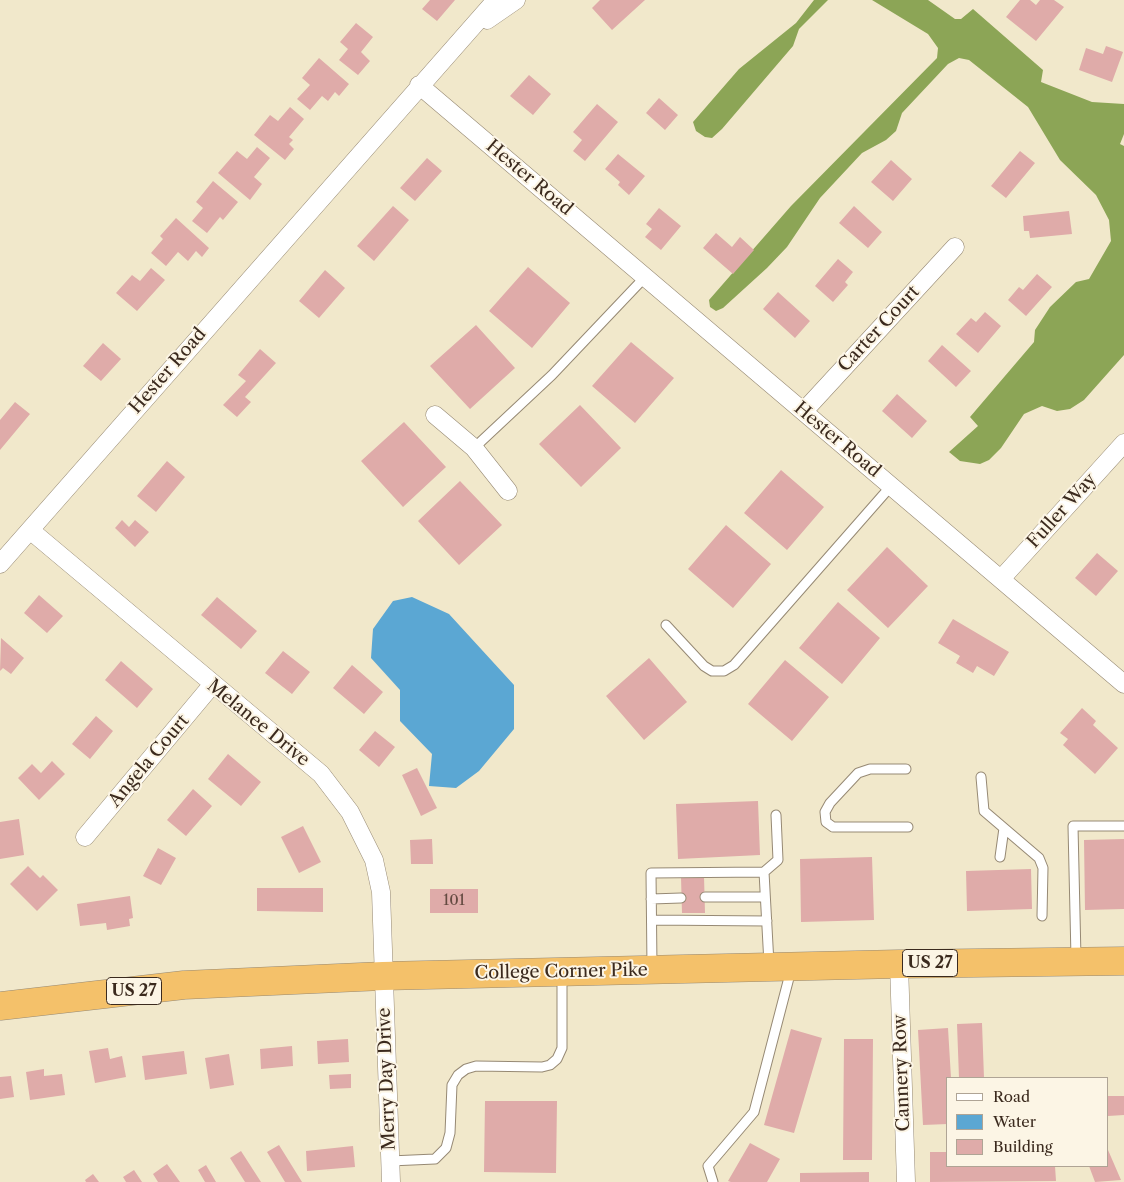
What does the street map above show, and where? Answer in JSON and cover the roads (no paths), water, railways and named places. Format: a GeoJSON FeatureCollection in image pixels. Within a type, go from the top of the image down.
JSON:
{"type":"FeatureCollection","features":[{"type":"Feature","properties":{"kind":"highway","name":"College Corner Pike"},"geometry":{"type":"LineString","coordinates":[[0,1006],[184,985],[384,976],[899,964],[1124,961]]}},
{"type":"Feature","properties":{"kind":"street"},"geometry":{"type":"LineString","coordinates":[[419,84],[468,33],[496,0]]}},
{"type":"Feature","properties":{"kind":"street"},"geometry":{"type":"LineString","coordinates":[[468,33],[516,0]]}},
{"type":"Feature","properties":{"kind":"street","name":"Hester Road"},"geometry":{"type":"LineString","coordinates":[[0,564],[419,84],[1124,684]]}},
{"type":"Feature","properties":{"kind":"street","name":"Carter Court"},"geometry":{"type":"LineString","coordinates":[[804,412],[955,246]]}},
{"type":"Feature","properties":{"kind":"street"},"geometry":{"type":"LineString","coordinates":[[435,415],[474,448],[508,491]]}},
{"type":"Feature","properties":{"kind":"street","name":"Fuller Way"},"geometry":{"type":"LineString","coordinates":[[1001,579],[1124,443]]}},
{"type":"Feature","properties":{"kind":"street","name":"Melanee Drive"},"geometry":{"type":"LineString","coordinates":[[30,530],[212,685],[321,774],[350,812],[374,860],[381,892],[384,976]]}},
{"type":"Feature","properties":{"kind":"street","name":"Angela Court"},"geometry":{"type":"LineString","coordinates":[[85,838],[212,685]]}},
{"type":"Feature","properties":{"kind":"street","name":"Cannery Row"},"geometry":{"type":"LineString","coordinates":[[899,964],[906,1182]]}},
{"type":"Feature","properties":{"kind":"street","name":"Merry Day Drive"},"geometry":{"type":"LineString","coordinates":[[384,976],[391,1182]]}},
{"type":"Feature","properties":{"kind":"lane"},"geometry":{"type":"LineString","coordinates":[[474,448],[552,375],[645,277]]}},
{"type":"Feature","properties":{"kind":"lane"},"geometry":{"type":"LineString","coordinates":[[666,625],[704,666],[712,671],[724,671],[734,665],[891,486]]}},
{"type":"Feature","properties":{"kind":"lane"},"geometry":{"type":"LineString","coordinates":[[906,769],[870,769],[858,773],[830,803],[825,812],[826,822],[833,827],[908,827]]}},
{"type":"Feature","properties":{"kind":"lane"},"geometry":{"type":"LineString","coordinates":[[981,777],[984,811],[1039,858],[1043,868],[1042,916]]}},
{"type":"Feature","properties":{"kind":"lane"},"geometry":{"type":"LineString","coordinates":[[652,970],[651,873],[764,872],[778,860],[776,815]]}},
{"type":"Feature","properties":{"kind":"lane"},"geometry":{"type":"LineString","coordinates":[[1077,962],[1073,826],[1124,826]]}},
{"type":"Feature","properties":{"kind":"lane"},"geometry":{"type":"LineString","coordinates":[[1000,857],[1004,828]]}},
{"type":"Feature","properties":{"kind":"lane"},"geometry":{"type":"LineString","coordinates":[[713,1182],[708,1166],[754,1112],[780,967],[767,921],[764,872]]}},
{"type":"Feature","properties":{"kind":"lane"},"geometry":{"type":"LineString","coordinates":[[705,897],[766,897]]}},
{"type":"Feature","properties":{"kind":"lane"},"geometry":{"type":"LineString","coordinates":[[651,898],[681,898]]}},
{"type":"Feature","properties":{"kind":"lane"},"geometry":{"type":"LineString","coordinates":[[652,920],[767,921]]}},
{"type":"Feature","properties":{"kind":"lane"},"geometry":{"type":"LineString","coordinates":[[390,1160],[435,1159],[446,1148],[450,1133],[452,1085],[458,1075],[466,1069],[476,1066],[542,1067],[550,1065],[557,1059],[562,1048],[562,972]]}},
{"type":"Feature","properties":{"kind":"water"},"geometry":{"type":"Polygon","coordinates":[[[412,597],[449,614],[514,685],[514,729],[479,771],[456,788],[429,786],[432,754],[400,721],[400,690],[371,658],[373,629],[393,601],[412,597]]]}}]}
